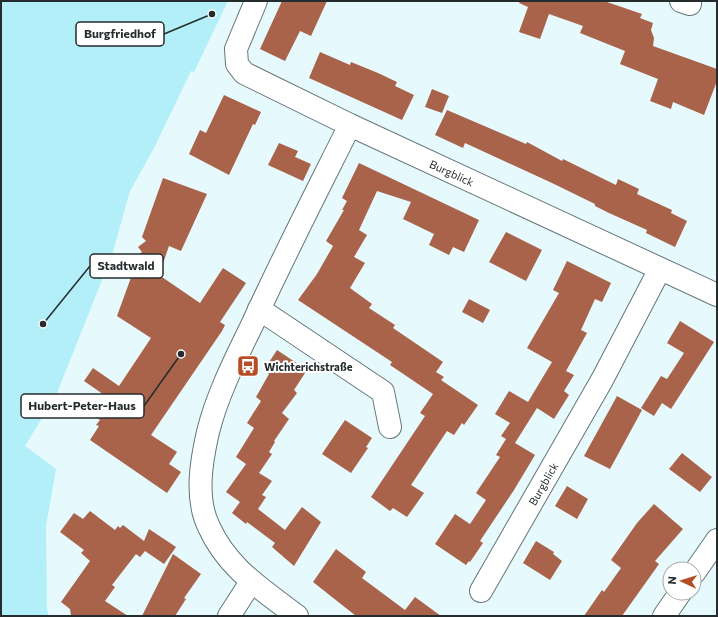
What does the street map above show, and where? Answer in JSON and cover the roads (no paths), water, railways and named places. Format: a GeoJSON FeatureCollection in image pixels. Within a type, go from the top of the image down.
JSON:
{"type":"FeatureCollection","features":[{"type":"Feature","properties":{"kind":"street","name":"Burgblick"},"geometry":{"type":"LineString","coordinates":[[256,1],[236,48],[237,64],[244,73],[350,125],[717,295]]}},
{"type":"Feature","properties":{"kind":"street"},"geometry":{"type":"LineString","coordinates":[[297,616],[251,582],[226,558],[208,526],[201,500],[201,466],[208,431],[218,403],[259,309],[350,125]]}},
{"type":"Feature","properties":{"kind":"street","name":"Burgblick"},"geometry":{"type":"LineString","coordinates":[[482,591],[602,380],[660,269]]}},
{"type":"Feature","properties":{"kind":"street"},"geometry":{"type":"LineString","coordinates":[[259,309],[383,392],[390,427]]}},
{"type":"Feature","properties":{"kind":"street"},"geometry":{"type":"LineString","coordinates":[[702,562],[717,540]]}},
{"type":"Feature","properties":{"kind":"street"},"geometry":{"type":"LineString","coordinates":[[228,616],[251,582]]}},
{"type":"Feature","properties":{"kind":"street"},"geometry":{"type":"LineString","coordinates":[[664,616],[674,601]]}},
{"type":"Feature","properties":{"kind":"place","name":"Burgfriedhof"},"geometry":{"type":"Point","coordinates":[212,14]}},
{"type":"Feature","properties":{"kind":"place","name":"Stadtwald"},"geometry":{"type":"Point","coordinates":[43,324]}},
{"type":"Feature","properties":{"kind":"place","name":"Hubert-Peter-Haus"},"geometry":{"type":"Point","coordinates":[181,354]}},
{"type":"Feature","properties":{"kind":"place","name":"Wichterichstraße"},"geometry":{"type":"Point","coordinates":[248,366]}}]}
